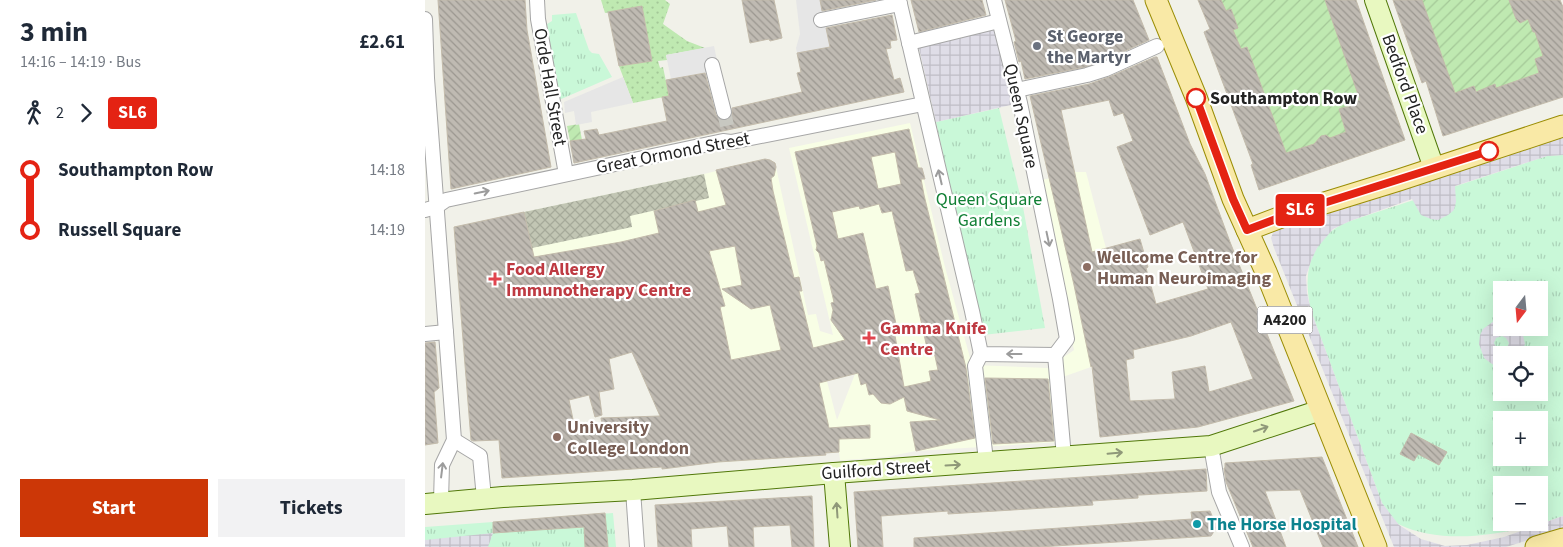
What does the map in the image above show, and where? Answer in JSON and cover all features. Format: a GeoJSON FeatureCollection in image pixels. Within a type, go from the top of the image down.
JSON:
{"type":"FeatureCollection","features":[{"type":"Feature","properties":{"kind":"main road","name":"A4200"},"geometry":{"type":"LineString","coordinates":[[1156,0],[1196,97],[1233,199],[1266,272],[1376,547]]}},
{"type":"Feature","properties":{"kind":"main road","name":"Bedford Place"},"geometry":{"type":"LineString","coordinates":[[1375,0],[1434,168]]}},
{"type":"Feature","properties":{"kind":"main road"},"geometry":{"type":"LineString","coordinates":[[1247,230],[1292,213],[1563,126]]}},
{"type":"Feature","properties":{"kind":"main road","name":"Guilford Street"},"geometry":{"type":"LineString","coordinates":[[433,503],[484,498],[633,490],[834,473],[1211,446],[1321,410]]}},
{"type":"Feature","properties":{"kind":"main road"},"geometry":{"type":"LineString","coordinates":[[834,473],[839,547]]}},
{"type":"Feature","properties":{"kind":"main road"},"geometry":{"type":"LineString","coordinates":[[1536,547],[1563,539]]}},
{"type":"Feature","properties":{"kind":"street","name":"Orde Hall Street"},"geometry":{"type":"LineString","coordinates":[[537,0],[538,19],[566,174]]}},
{"type":"Feature","properties":{"kind":"street","name":"Queen Square"},"geometry":{"type":"LineString","coordinates":[[994,0],[1017,90],[1061,299],[1067,340],[1055,354]]}},
{"type":"Feature","properties":{"kind":"street"},"geometry":{"type":"LineString","coordinates":[[821,20],[900,2],[981,354],[975,366],[985,452]]}},
{"type":"Feature","properties":{"kind":"street"},"geometry":{"type":"LineString","coordinates":[[425,19],[431,209],[446,332],[453,436],[442,465],[433,503]]}},
{"type":"Feature","properties":{"kind":"street"},"geometry":{"type":"LineString","coordinates":[[909,43],[999,21]]}},
{"type":"Feature","properties":{"kind":"street"},"geometry":{"type":"LineString","coordinates":[[1017,90],[1100,71],[1157,46]]}},
{"type":"Feature","properties":{"kind":"street"},"geometry":{"type":"LineString","coordinates":[[712,65],[724,112]]}},
{"type":"Feature","properties":{"kind":"street","name":"Great Ormond Street"},"geometry":{"type":"LineString","coordinates":[[431,209],[446,200],[723,141],[730,136],[923,104]]}},
{"type":"Feature","properties":{"kind":"street"},"geometry":{"type":"LineString","coordinates":[[425,334],[446,332]]}},
{"type":"Feature","properties":{"kind":"street"},"geometry":{"type":"LineString","coordinates":[[981,354],[1055,354],[1064,457]]}},
{"type":"Feature","properties":{"kind":"street"},"geometry":{"type":"LineString","coordinates":[[453,436],[480,456],[484,498]]}},
{"type":"Feature","properties":{"kind":"street"},"geometry":{"type":"LineString","coordinates":[[1211,446],[1219,492],[1242,547]]}},
{"type":"Feature","properties":{"kind":"street"},"geometry":{"type":"LineString","coordinates":[[633,490],[637,547]]}},
{"type":"Feature","properties":{"kind":"shaded area"},"geometry":{"type":"Polygon","coordinates":[[[796,0],[820,0],[830,47],[797,53],[796,48],[800,34],[796,0]]]}},
{"type":"Feature","properties":{"kind":"shaded area"},"geometry":{"type":"Polygon","coordinates":[[[997,25],[1015,104],[936,122],[918,44],[997,25]]]}},
{"type":"Feature","properties":{"kind":"shaded area"},"geometry":{"type":"Polygon","coordinates":[[[714,46],[719,70],[671,79],[666,55],[714,46]]]}},
{"type":"Feature","properties":{"kind":"shaded area"},"geometry":{"type":"Polygon","coordinates":[[[623,77],[633,103],[591,112],[592,122],[576,125],[574,111],[565,113],[564,102],[623,77]]]}},
{"type":"Feature","properties":{"kind":"shaded area"},"geometry":{"type":"Polygon","coordinates":[[[910,123],[945,267],[972,365],[1048,368],[1074,350],[1042,180],[1074,172],[1086,172],[1126,325],[1129,325],[1134,358],[1091,367],[1057,379],[1060,442],[916,451],[886,457],[844,460],[840,460],[839,452],[826,453],[826,455],[710,463],[662,469],[659,414],[632,352],[610,359],[606,356],[614,389],[599,392],[600,402],[592,404],[589,395],[567,395],[577,434],[603,430],[601,418],[643,417],[646,468],[502,478],[499,440],[471,441],[454,227],[704,174],[765,159],[770,160],[775,163],[776,167],[808,315],[816,314],[820,331],[833,335],[789,148],[910,123]],[[855,374],[827,381],[837,420],[855,374]]]}},
{"type":"Feature","properties":{"kind":"shaded area"},"geometry":{"type":"Polygon","coordinates":[[[1563,133],[1563,155],[1547,156],[1455,186],[1456,202],[1454,210],[1438,220],[1421,215],[1412,199],[1333,229],[1317,248],[1306,276],[1311,311],[1382,503],[1399,525],[1421,539],[1445,546],[1467,545],[1504,537],[1521,531],[1548,531],[1548,521],[1563,516],[1563,529],[1506,547],[1394,547],[1274,248],[1271,238],[1274,230],[1563,133]]]}},
{"type":"Feature","properties":{"kind":"shaded area"},"geometry":{"type":"Polygon","coordinates":[[[704,174],[709,198],[630,216],[632,227],[532,248],[524,212],[704,174]]]}},
{"type":"Feature","properties":{"kind":"shaded area"},"geometry":{"type":"Polygon","coordinates":[[[1493,322],[1493,336],[1502,336],[1496,338],[1494,343],[1496,346],[1493,346],[1493,364],[1484,358],[1479,344],[1483,329],[1493,322]]]}},
{"type":"Feature","properties":{"kind":"shaded area"},"geometry":{"type":"Polygon","coordinates":[[[1502,336],[1523,336],[1524,346],[1508,346],[1509,343],[1502,336]]]}},
{"type":"Feature","properties":{"kind":"shaded area"},"geometry":{"type":"Polygon","coordinates":[[[493,533],[488,547],[425,547],[425,540],[493,533]]]}},
{"type":"Feature","properties":{"kind":"green space"},"geometry":{"type":"Polygon","coordinates":[[[601,0],[665,0],[670,4],[663,24],[687,41],[705,48],[666,55],[667,60],[658,61],[660,68],[663,67],[669,96],[633,103],[619,66],[652,61],[642,6],[605,13],[601,0]]]}},
{"type":"Feature","properties":{"kind":"green space"},"geometry":{"type":"Polygon","coordinates":[[[1216,0],[1336,0],[1373,135],[1281,160],[1216,0]]]}},
{"type":"Feature","properties":{"kind":"green space"},"geometry":{"type":"Polygon","coordinates":[[[1410,0],[1523,0],[1557,79],[1450,115],[1410,0]]]}},
{"type":"Feature","properties":{"kind":"green space"},"geometry":{"type":"Polygon","coordinates":[[[576,13],[589,50],[592,53],[599,54],[612,77],[559,100],[547,24],[552,21],[552,15],[576,13]]]}},
{"type":"Feature","properties":{"kind":"green space","name":"Queen Square Gardens"},"geometry":{"type":"Polygon","coordinates":[[[999,108],[1023,207],[1045,328],[983,335],[936,122],[999,108]]]}},
{"type":"Feature","properties":{"kind":"green space"},"geometry":{"type":"Polygon","coordinates":[[[579,124],[582,140],[570,141],[567,126],[579,124]]]}},
{"type":"Feature","properties":{"kind":"green space"},"geometry":{"type":"Polygon","coordinates":[[[1563,155],[1563,516],[1548,520],[1548,476],[1493,476],[1493,531],[1510,531],[1479,535],[1437,535],[1417,531],[1398,524],[1392,517],[1382,503],[1311,311],[1309,299],[1308,277],[1312,257],[1324,238],[1346,223],[1547,156],[1563,155]]]}},
{"type":"Feature","properties":{"kind":"green space"},"geometry":{"type":"Polygon","coordinates":[[[613,513],[616,547],[425,547],[425,527],[613,513]]]}},
{"type":"Feature","properties":{"kind":"building"},"geometry":{"type":"Polygon","coordinates":[[[438,0],[525,0],[527,30],[551,167],[451,189],[438,0]]]}},
{"type":"Feature","properties":{"kind":"building"},"geometry":{"type":"Polygon","coordinates":[[[742,0],[774,0],[782,38],[750,43],[742,0]]]}},
{"type":"Feature","properties":{"kind":"building"},"geometry":{"type":"Polygon","coordinates":[[[820,0],[876,0],[822,11],[820,0]]]}},
{"type":"Feature","properties":{"kind":"building"},"geometry":{"type":"Polygon","coordinates":[[[911,0],[982,0],[986,15],[919,32],[911,0]]]}},
{"type":"Feature","properties":{"kind":"building"},"geometry":{"type":"Polygon","coordinates":[[[1005,0],[1133,0],[1149,40],[1085,67],[1025,79],[1021,61],[1019,62],[1014,42],[1016,41],[1005,0]]]}},
{"type":"Feature","properties":{"kind":"building"},"geometry":{"type":"Polygon","coordinates":[[[1198,0],[1221,0],[1226,11],[1231,9],[1238,28],[1233,30],[1241,49],[1247,47],[1286,153],[1314,144],[1321,136],[1326,135],[1330,138],[1346,132],[1339,109],[1354,105],[1353,102],[1360,100],[1325,0],[1356,0],[1405,140],[1259,190],[1251,165],[1253,164],[1204,32],[1210,29],[1198,0]]]}},
{"type":"Feature","properties":{"kind":"building"},"geometry":{"type":"Polygon","coordinates":[[[1393,0],[1422,0],[1455,93],[1474,86],[1476,92],[1495,84],[1496,88],[1539,73],[1535,59],[1543,56],[1535,32],[1533,32],[1528,19],[1520,23],[1516,19],[1509,0],[1560,0],[1563,7],[1563,97],[1443,136],[1426,81],[1422,83],[1393,0]]]}},
{"type":"Feature","properties":{"kind":"building"},"geometry":{"type":"Polygon","coordinates":[[[642,6],[652,61],[619,66],[608,12],[642,6]]]}},
{"type":"Feature","properties":{"kind":"building"},"geometry":{"type":"Polygon","coordinates":[[[892,15],[897,40],[890,41],[891,48],[886,49],[894,80],[900,78],[904,92],[574,163],[570,141],[586,139],[584,131],[597,129],[599,135],[667,121],[662,97],[669,96],[666,80],[705,73],[716,115],[721,120],[727,120],[732,115],[732,108],[802,92],[797,73],[801,72],[797,53],[830,47],[826,28],[892,15]]]}},
{"type":"Feature","properties":{"kind":"building"},"geometry":{"type":"Polygon","coordinates":[[[1157,57],[1190,144],[1205,174],[1230,242],[1294,401],[1198,427],[1100,437],[1092,366],[1030,96],[1089,84],[1157,57]],[[1109,100],[1061,110],[1092,252],[1140,239],[1156,304],[1208,289],[1183,222],[1150,235],[1117,147],[1133,141],[1123,113],[1114,116],[1109,100]],[[1231,322],[1191,336],[1133,350],[1134,358],[1126,360],[1130,401],[1175,399],[1172,372],[1205,366],[1209,392],[1253,379],[1231,322]]]}},
{"type":"Feature","properties":{"kind":"building"},"geometry":{"type":"Polygon","coordinates":[[[909,129],[918,168],[922,168],[925,179],[921,179],[924,195],[966,368],[975,438],[916,451],[910,422],[940,420],[907,411],[904,397],[890,404],[881,403],[873,394],[869,395],[866,383],[861,385],[858,373],[819,383],[829,428],[870,425],[870,438],[839,439],[839,452],[825,453],[826,455],[718,462],[662,469],[662,467],[502,478],[499,440],[471,440],[454,227],[524,212],[534,257],[621,242],[659,233],[654,211],[695,200],[698,212],[726,205],[716,170],[765,159],[770,160],[775,163],[776,167],[774,176],[771,178],[773,191],[794,278],[799,277],[802,291],[799,291],[813,348],[845,340],[831,320],[833,310],[831,303],[834,302],[824,260],[821,261],[816,250],[817,246],[795,152],[909,129]],[[895,152],[871,157],[878,189],[901,184],[895,152]],[[879,204],[860,209],[859,206],[832,212],[838,239],[863,233],[876,289],[888,286],[896,324],[893,324],[904,387],[931,381],[929,371],[938,370],[933,347],[927,348],[915,294],[920,293],[913,270],[906,271],[892,211],[882,213],[879,204]],[[735,246],[709,251],[725,306],[720,307],[731,360],[781,350],[770,305],[751,309],[722,289],[742,285],[735,246]],[[632,352],[609,359],[614,389],[599,392],[602,415],[595,417],[589,395],[569,400],[576,434],[603,430],[601,418],[660,416],[632,352]]]}},
{"type":"Feature","properties":{"kind":"building"},"geometry":{"type":"Polygon","coordinates":[[[435,342],[439,388],[434,392],[438,443],[425,445],[425,343],[435,342]]]}},
{"type":"Feature","properties":{"kind":"building"},"geometry":{"type":"Polygon","coordinates":[[[985,378],[1048,379],[1054,441],[993,444],[985,378]]]}},
{"type":"Feature","properties":{"kind":"building"},"geometry":{"type":"Polygon","coordinates":[[[1411,433],[1447,452],[1439,465],[1418,454],[1414,461],[1400,454],[1411,433]]]}},
{"type":"Feature","properties":{"kind":"building"},"geometry":{"type":"Polygon","coordinates":[[[1322,457],[1358,547],[1323,547],[1300,490],[1265,491],[1286,547],[1253,547],[1226,482],[1225,463],[1322,457]]]}},
{"type":"Feature","properties":{"kind":"building"},"geometry":{"type":"Polygon","coordinates":[[[1206,469],[1207,491],[1138,495],[1138,498],[1092,501],[1093,505],[948,514],[948,511],[881,516],[883,547],[858,547],[854,492],[1206,469]]]}},
{"type":"Feature","properties":{"kind":"building"},"geometry":{"type":"Polygon","coordinates":[[[812,496],[814,547],[792,547],[790,525],[753,527],[754,547],[729,547],[727,526],[691,529],[692,547],[658,547],[655,505],[812,496]]]}},
{"type":"Feature","properties":{"kind":"building"},"geometry":{"type":"Polygon","coordinates":[[[1210,511],[1217,527],[1211,536],[1039,547],[914,547],[914,538],[1192,519],[1191,512],[1210,511]]]}},
{"type":"Feature","properties":{"kind":"building"},"geometry":{"type":"Polygon","coordinates":[[[605,513],[608,547],[585,547],[584,527],[493,533],[493,522],[605,513]]]}},
{"type":"Feature","properties":{"kind":"tunnel"},"geometry":{"type":"LineString","coordinates":[[724,112],[728,130]]}},
{"type":"Feature","properties":{"kind":"bus line","name":"SL6"},"geometry":{"type":"LineString","coordinates":[[1196,98],[1233,199],[1247,230],[1292,213],[1489,151]]}},
{"type":"Feature","properties":{"kind":"place","name":"St George the Martyr"},"geometry":{"type":"Point","coordinates":[1037,46]}},
{"type":"Feature","properties":{"kind":"place","name":"Southampton Row"},"geometry":{"type":"Point","coordinates":[1196,98]}},
{"type":"Feature","properties":{"kind":"place","name":"Wellcome Centre for Human Neuroimaging"},"geometry":{"type":"Point","coordinates":[1087,267]}},
{"type":"Feature","properties":{"kind":"place","name":"Food Allergy Immunotherapy Centre"},"geometry":{"type":"Point","coordinates":[495,279]}},
{"type":"Feature","properties":{"kind":"place","name":"Gamma Knife Centre"},"geometry":{"type":"Point","coordinates":[869,338]}},
{"type":"Feature","properties":{"kind":"place","name":"University College London"},"geometry":{"type":"Point","coordinates":[557,437]}},
{"type":"Feature","properties":{"kind":"place","name":"The Horse Hospital"},"geometry":{"type":"Point","coordinates":[1197,524]}}]}
